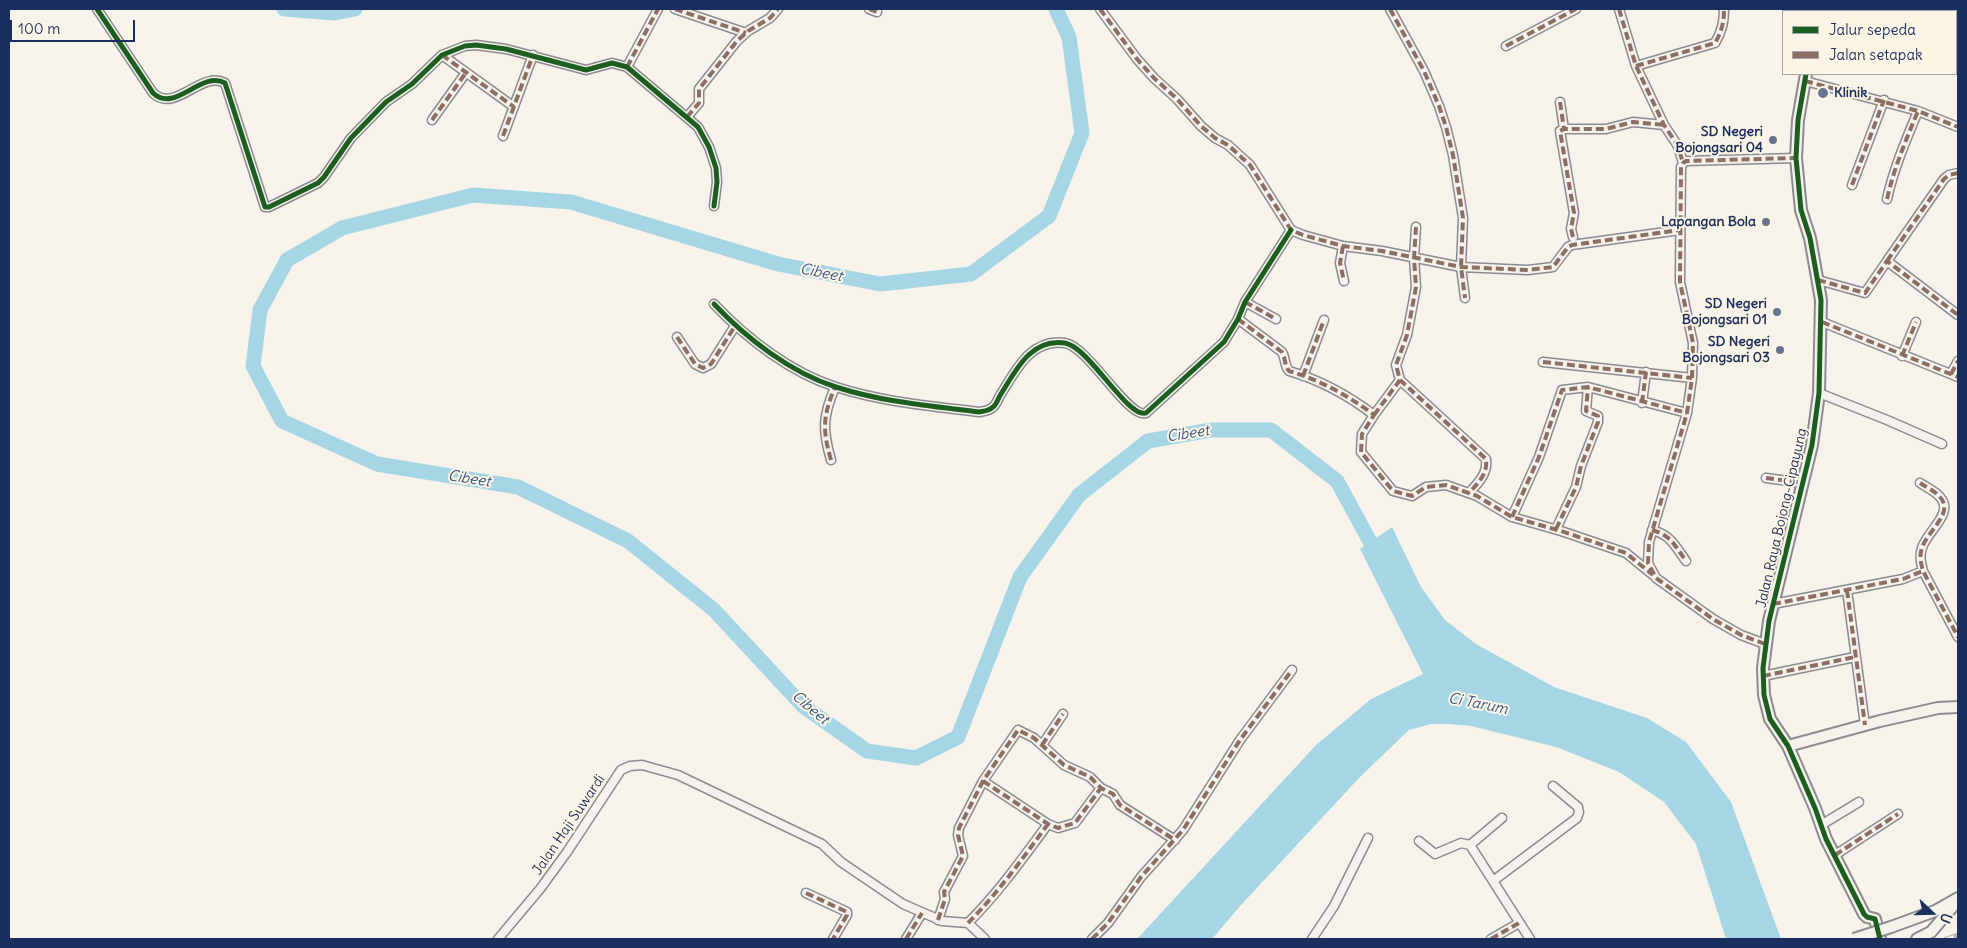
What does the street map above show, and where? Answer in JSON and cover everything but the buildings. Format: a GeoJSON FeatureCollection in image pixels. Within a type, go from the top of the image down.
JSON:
{"type":"FeatureCollection","features":[{"type":"Feature","properties":{"kind":"street"},"geometry":{"type":"LineString","coordinates":[[97,9],[153,94],[158,98],[167,100],[212,81],[225,83],[265,207],[269,208],[318,183],[356,132],[386,102],[412,84],[442,56],[464,46],[476,45],[533,55],[586,70],[612,64],[627,67],[698,127],[716,168],[717,182],[714,206]]}},
{"type":"Feature","properties":{"kind":"street"},"geometry":{"type":"LineString","coordinates":[[627,67],[658,9]]}},
{"type":"Feature","properties":{"kind":"street"},"geometry":{"type":"LineString","coordinates":[[675,9],[746,32]]}},
{"type":"Feature","properties":{"kind":"street"},"geometry":{"type":"LineString","coordinates":[[687,117],[699,104],[699,89],[746,32],[770,18],[778,9]]}},
{"type":"Feature","properties":{"kind":"street"},"geometry":{"type":"LineString","coordinates":[[1100,9],[1137,59],[1154,78],[1177,99],[1201,126],[1215,138],[1228,145],[1250,165],[1291,230],[1343,246],[1382,251],[1461,267],[1549,269],[1556,264],[1568,247],[1572,245],[1680,230]]}},
{"type":"Feature","properties":{"kind":"street"},"geometry":{"type":"LineString","coordinates":[[1390,9],[1424,72],[1446,127],[1453,155],[1463,218],[1461,267],[1466,298]]}},
{"type":"Feature","properties":{"kind":"street"},"geometry":{"type":"LineString","coordinates":[[1506,46],[1576,9]]}},
{"type":"Feature","properties":{"kind":"street"},"geometry":{"type":"LineString","coordinates":[[1619,9],[1636,66],[1664,125],[1678,146],[1683,163],[1681,167],[1680,282],[1693,343],[1692,378],[1687,413],[1652,530],[1648,563],[1656,578]]}},
{"type":"Feature","properties":{"kind":"street"},"geometry":{"type":"LineString","coordinates":[[1636,66],[1715,43],[1722,32],[1724,9]]}},
{"type":"Feature","properties":{"kind":"street"},"geometry":{"type":"LineString","coordinates":[[503,136],[533,55]]}},
{"type":"Feature","properties":{"kind":"street"},"geometry":{"type":"LineString","coordinates":[[442,56],[514,107]]}},
{"type":"Feature","properties":{"kind":"street"},"geometry":{"type":"LineString","coordinates":[[432,120],[465,74]]}},
{"type":"Feature","properties":{"kind":"street"},"geometry":{"type":"LineString","coordinates":[[1805,77],[1918,110],[1958,127]]}},
{"type":"Feature","properties":{"kind":"street","name":"Jalan Raya Bojong-Cipayung"},"geometry":{"type":"LineString","coordinates":[[1805,77],[1798,120],[1796,158],[1801,210],[1810,238],[1818,280],[1822,322],[1820,393],[1812,444],[1765,644],[1764,695],[1770,718],[1788,746],[1835,855],[1864,914],[1875,920],[1880,939]]}},
{"type":"Feature","properties":{"kind":"street"},"geometry":{"type":"LineString","coordinates":[[1852,185],[1884,100]]}},
{"type":"Feature","properties":{"kind":"street"},"geometry":{"type":"LineString","coordinates":[[1560,102],[1564,129]]}},
{"type":"Feature","properties":{"kind":"street"},"geometry":{"type":"LineString","coordinates":[[1887,199],[1891,178],[1918,110]]}},
{"type":"Feature","properties":{"kind":"street"},"geometry":{"type":"LineString","coordinates":[[1572,237],[1571,229],[1574,213],[1560,131],[1564,129],[1606,129],[1634,122],[1664,125]]}},
{"type":"Feature","properties":{"kind":"street"},"geometry":{"type":"LineString","coordinates":[[1683,163],[1796,158]]}},
{"type":"Feature","properties":{"kind":"street"},"geometry":{"type":"LineString","coordinates":[[1818,280],[1865,293],[1944,180],[1958,173]]}},
{"type":"Feature","properties":{"kind":"street"},"geometry":{"type":"LineString","coordinates":[[1416,227],[1414,296],[1407,335],[1396,365],[1400,380],[1486,459],[1487,466],[1482,479],[1469,493]]}},
{"type":"Feature","properties":{"kind":"street"},"geometry":{"type":"LineString","coordinates":[[714,304],[735,326],[799,371],[834,387],[904,403],[979,412],[995,406],[1018,366],[1028,353],[1049,344],[1066,344],[1074,347],[1094,366],[1119,395],[1138,413],[1142,414],[1146,413],[1224,342],[1238,319],[1245,302],[1291,230]]}},
{"type":"Feature","properties":{"kind":"street"},"geometry":{"type":"LineString","coordinates":[[1343,246],[1340,263],[1344,281]]}},
{"type":"Feature","properties":{"kind":"street"},"geometry":{"type":"LineString","coordinates":[[1887,261],[1958,316]]}},
{"type":"Feature","properties":{"kind":"street"},"geometry":{"type":"LineString","coordinates":[[1245,302],[1276,319]]}},
{"type":"Feature","properties":{"kind":"street"},"geometry":{"type":"LineString","coordinates":[[1238,319],[1282,352],[1285,357],[1285,366],[1289,371],[1329,386],[1361,405],[1374,416]]}},
{"type":"Feature","properties":{"kind":"street"},"geometry":{"type":"LineString","coordinates":[[1303,376],[1324,320]]}},
{"type":"Feature","properties":{"kind":"street"},"geometry":{"type":"LineString","coordinates":[[1822,322],[1954,376],[1958,362]]}},
{"type":"Feature","properties":{"kind":"street"},"geometry":{"type":"LineString","coordinates":[[1902,356],[1916,322]]}},
{"type":"Feature","properties":{"kind":"street"},"geometry":{"type":"LineString","coordinates":[[677,337],[695,364],[703,368],[711,364],[735,326]]}},
{"type":"Feature","properties":{"kind":"street"},"geometry":{"type":"LineString","coordinates":[[1543,362],[1692,378]]}},
{"type":"Feature","properties":{"kind":"street"},"geometry":{"type":"LineString","coordinates":[[1642,402],[1646,372]]}},
{"type":"Feature","properties":{"kind":"street"},"geometry":{"type":"LineString","coordinates":[[1400,380],[1362,434],[1361,452],[1393,491],[1412,496],[1426,487],[1446,485],[1469,493],[1512,517],[1626,553],[1656,578],[1727,628],[1765,644]]}},
{"type":"Feature","properties":{"kind":"street"},"geometry":{"type":"LineString","coordinates":[[831,460],[826,442],[825,411],[834,387]]}},
{"type":"Feature","properties":{"kind":"street"},"geometry":{"type":"LineString","coordinates":[[1512,517],[1539,457],[1562,390],[1588,387],[1687,413]]}},
{"type":"Feature","properties":{"kind":"street"},"geometry":{"type":"LineString","coordinates":[[1556,530],[1576,487],[1581,466],[1598,422],[1598,416],[1586,411],[1585,408],[1588,387]]}},
{"type":"Feature","properties":{"kind":"street"},"geometry":{"type":"LineString","coordinates":[[1820,393],[1942,444]]}},
{"type":"Feature","properties":{"kind":"street"},"geometry":{"type":"LineString","coordinates":[[1766,478],[1803,483]]}},
{"type":"Feature","properties":{"kind":"street"},"geometry":{"type":"LineString","coordinates":[[1920,483],[1940,497],[1945,508],[1922,548],[1920,559],[1923,571],[1958,637]]}},
{"type":"Feature","properties":{"kind":"street"},"geometry":{"type":"LineString","coordinates":[[1652,530],[1664,533],[1686,561]]}},
{"type":"Feature","properties":{"kind":"street"},"geometry":{"type":"LineString","coordinates":[[1773,604],[1903,579],[1923,571]]}},
{"type":"Feature","properties":{"kind":"street"},"geometry":{"type":"LineString","coordinates":[[1847,590],[1865,725]]}},
{"type":"Feature","properties":{"kind":"street"},"geometry":{"type":"LineString","coordinates":[[1763,676],[1855,657]]}},
{"type":"Feature","properties":{"kind":"street"},"geometry":{"type":"LineString","coordinates":[[1092,939],[1118,910],[1141,877],[1175,840],[1240,740],[1292,670]]}},
{"type":"Feature","properties":{"kind":"street"},"geometry":{"type":"LineString","coordinates":[[1788,746],[1938,708],[1958,707]]}},
{"type":"Feature","properties":{"kind":"street"},"geometry":{"type":"LineString","coordinates":[[1042,745],[1064,714]]}},
{"type":"Feature","properties":{"kind":"street"},"geometry":{"type":"LineString","coordinates":[[938,920],[945,899],[944,892],[963,856],[958,832],[983,781],[1018,730],[1034,738],[1064,765],[1090,777],[1100,788],[1113,794],[1120,805],[1175,840]]}},
{"type":"Feature","properties":{"kind":"street","name":"Jalan Haji Suwardi"},"geometry":{"type":"LineString","coordinates":[[498,939],[540,889],[567,852],[621,770],[630,766],[642,765],[678,775],[822,844],[841,862],[903,904],[938,920],[968,923]]}},
{"type":"Feature","properties":{"kind":"street"},"geometry":{"type":"LineString","coordinates":[[983,781],[1048,824],[1058,828],[1075,823],[1100,788]]}},
{"type":"Feature","properties":{"kind":"street"},"geometry":{"type":"LineString","coordinates":[[1493,880],[1577,818],[1578,807],[1553,786]]}},
{"type":"Feature","properties":{"kind":"street"},"geometry":{"type":"LineString","coordinates":[[1821,825],[1859,802]]}},
{"type":"Feature","properties":{"kind":"street"},"geometry":{"type":"LineString","coordinates":[[1835,855],[1898,814]]}},
{"type":"Feature","properties":{"kind":"street"},"geometry":{"type":"LineString","coordinates":[[1470,845],[1502,818]]}},
{"type":"Feature","properties":{"kind":"street"},"geometry":{"type":"LineString","coordinates":[[984,939],[968,923],[1015,868],[1048,824]]}},
{"type":"Feature","properties":{"kind":"street"},"geometry":{"type":"LineString","coordinates":[[1312,939],[1334,906],[1368,838]]}},
{"type":"Feature","properties":{"kind":"street"},"geometry":{"type":"LineString","coordinates":[[1419,841],[1435,854],[1461,843],[1470,845],[1530,939]]}},
{"type":"Feature","properties":{"kind":"street"},"geometry":{"type":"LineString","coordinates":[[806,893],[847,912],[833,939]]}},
{"type":"Feature","properties":{"kind":"street"},"geometry":{"type":"LineString","coordinates":[[1854,939],[1935,911],[1958,899]]}},
{"type":"Feature","properties":{"kind":"street"},"geometry":{"type":"LineString","coordinates":[[1917,939],[1931,932],[1958,899]]}},
{"type":"Feature","properties":{"kind":"street"},"geometry":{"type":"LineString","coordinates":[[906,939],[922,913]]}},
{"type":"Feature","properties":{"kind":"street"},"geometry":{"type":"LineString","coordinates":[[1492,939],[1519,923]]}},
{"type":"Feature","properties":{"kind":"water","name":"Ci Tarum"},"geometry":{"type":"Polygon","coordinates":[[[1392,527],[1421,587],[1445,620],[1476,644],[1554,687],[1647,718],[1686,742],[1731,802],[1781,939],[1726,939],[1696,844],[1664,802],[1619,772],[1556,747],[1471,726],[1431,724],[1409,730],[1360,777],[1241,905],[1212,939],[1137,939],[1316,745],[1371,699],[1423,674],[1360,549],[1392,527]]]}},
{"type":"Feature","properties":{"kind":"waterway","name":"Cibeet"},"geometry":{"type":"LineString","coordinates":[[284,9],[335,13],[355,9]]}},
{"type":"Feature","properties":{"kind":"waterway","name":"Cibeet"},"geometry":{"type":"LineString","coordinates":[[1056,9],[1069,37],[1082,133],[1049,216],[971,274],[880,284],[778,264],[571,202],[473,195],[342,228],[287,260],[260,310],[253,366],[282,421],[377,464],[518,487],[628,541],[714,610],[803,706],[867,751],[916,758],[958,737],[1020,577],[1079,495],[1148,441],[1211,430],[1271,430],[1337,481],[1379,558]]}},
{"type":"Feature","properties":{"kind":"railway"},"geometry":{"type":"LineString","coordinates":[[1946,939],[1958,935]]}},
{"type":"Feature","properties":{"kind":"marked path"},"geometry":{"type":"LineString","coordinates":[[627,67],[658,9]]}},
{"type":"Feature","properties":{"kind":"marked path"},"geometry":{"type":"LineString","coordinates":[[675,9],[746,33]]}},
{"type":"Feature","properties":{"kind":"marked path"},"geometry":{"type":"LineString","coordinates":[[687,117],[699,103],[699,89],[737,41],[748,31],[770,18],[778,9]]}},
{"type":"Feature","properties":{"kind":"marked path"},"geometry":{"type":"LineString","coordinates":[[869,9],[877,12]]}},
{"type":"Feature","properties":{"kind":"marked path"},"geometry":{"type":"LineString","coordinates":[[1100,9],[1137,59],[1154,78],[1177,99],[1201,126],[1215,138],[1228,145],[1250,165],[1291,230],[1303,235],[1343,246],[1382,251],[1461,267],[1528,270],[1553,267],[1568,247],[1572,245],[1680,230]]}},
{"type":"Feature","properties":{"kind":"marked path"},"geometry":{"type":"LineString","coordinates":[[1390,9],[1424,71],[1446,127],[1453,155],[1463,218],[1461,267],[1465,298]]}},
{"type":"Feature","properties":{"kind":"marked path"},"geometry":{"type":"LineString","coordinates":[[1506,46],[1576,9]]}},
{"type":"Feature","properties":{"kind":"marked path"},"geometry":{"type":"LineString","coordinates":[[1619,9],[1636,66],[1664,125],[1678,146],[1683,163]]}},
{"type":"Feature","properties":{"kind":"marked path"},"geometry":{"type":"LineString","coordinates":[[1636,66],[1715,43],[1722,26],[1724,9]]}},
{"type":"Feature","properties":{"kind":"marked path"},"geometry":{"type":"LineString","coordinates":[[442,55],[514,107]]}},
{"type":"Feature","properties":{"kind":"marked path"},"geometry":{"type":"LineString","coordinates":[[503,136],[533,55]]}},
{"type":"Feature","properties":{"kind":"marked path"},"geometry":{"type":"LineString","coordinates":[[432,120],[465,74]]}},
{"type":"Feature","properties":{"kind":"marked path"},"geometry":{"type":"LineString","coordinates":[[1805,81],[1918,111],[1958,127]]}},
{"type":"Feature","properties":{"kind":"marked path"},"geometry":{"type":"LineString","coordinates":[[1852,185],[1884,100]]}},
{"type":"Feature","properties":{"kind":"marked path"},"geometry":{"type":"LineString","coordinates":[[1560,102],[1564,129]]}},
{"type":"Feature","properties":{"kind":"marked path"},"geometry":{"type":"LineString","coordinates":[[1887,199],[1897,165],[1918,111]]}},
{"type":"Feature","properties":{"kind":"marked path"},"geometry":{"type":"LineString","coordinates":[[1573,237],[1571,229],[1574,213],[1560,131],[1564,129],[1606,129],[1633,122],[1664,125]]}},
{"type":"Feature","properties":{"kind":"marked path"},"geometry":{"type":"LineString","coordinates":[[1765,644],[1741,635],[1713,619],[1656,578],[1648,563],[1649,542],[1687,413],[1692,378],[1693,343],[1680,282],[1681,167],[1686,161],[1796,158]]}},
{"type":"Feature","properties":{"kind":"marked path"},"geometry":{"type":"LineString","coordinates":[[1887,261],[1944,179],[1949,175],[1958,173]]}},
{"type":"Feature","properties":{"kind":"marked path"},"geometry":{"type":"LineString","coordinates":[[1416,227],[1414,258],[1416,287],[1407,335],[1396,365],[1400,380],[1486,459],[1484,474],[1469,493]]}},
{"type":"Feature","properties":{"kind":"marked path"},"geometry":{"type":"LineString","coordinates":[[1343,246],[1340,263],[1344,281]]}},
{"type":"Feature","properties":{"kind":"marked path"},"geometry":{"type":"LineString","coordinates":[[1818,280],[1865,293],[1887,261],[1958,315]]}},
{"type":"Feature","properties":{"kind":"marked path"},"geometry":{"type":"LineString","coordinates":[[1245,302],[1276,319]]}},
{"type":"Feature","properties":{"kind":"marked path"},"geometry":{"type":"LineString","coordinates":[[1238,319],[1282,352],[1289,371],[1334,389],[1374,415],[1362,434],[1361,452],[1393,491],[1412,496],[1426,487],[1446,485],[1477,496],[1512,517],[1626,553],[1653,575]]}},
{"type":"Feature","properties":{"kind":"marked path"},"geometry":{"type":"LineString","coordinates":[[1303,376],[1324,320]]}},
{"type":"Feature","properties":{"kind":"marked path"},"geometry":{"type":"LineString","coordinates":[[1822,322],[1958,377]]}},
{"type":"Feature","properties":{"kind":"marked path"},"geometry":{"type":"LineString","coordinates":[[1902,356],[1916,322]]}},
{"type":"Feature","properties":{"kind":"marked path"},"geometry":{"type":"LineString","coordinates":[[677,337],[695,364],[703,368],[711,364],[735,326]]}},
{"type":"Feature","properties":{"kind":"marked path"},"geometry":{"type":"LineString","coordinates":[[1951,374],[1958,361]]}},
{"type":"Feature","properties":{"kind":"marked path"},"geometry":{"type":"LineString","coordinates":[[1543,362],[1692,378]]}},
{"type":"Feature","properties":{"kind":"marked path"},"geometry":{"type":"LineString","coordinates":[[1642,403],[1646,372]]}},
{"type":"Feature","properties":{"kind":"marked path"},"geometry":{"type":"LineString","coordinates":[[1374,415],[1400,380]]}},
{"type":"Feature","properties":{"kind":"marked path"},"geometry":{"type":"LineString","coordinates":[[831,460],[826,440],[825,423],[828,406],[835,387]]}},
{"type":"Feature","properties":{"kind":"marked path"},"geometry":{"type":"LineString","coordinates":[[1512,517],[1539,457],[1562,390],[1588,387],[1687,413]]}},
{"type":"Feature","properties":{"kind":"marked path"},"geometry":{"type":"LineString","coordinates":[[1556,529],[1576,487],[1581,466],[1598,422],[1598,416],[1586,411],[1588,387]]}},
{"type":"Feature","properties":{"kind":"marked path"},"geometry":{"type":"LineString","coordinates":[[1766,478],[1803,483]]}},
{"type":"Feature","properties":{"kind":"marked path"},"geometry":{"type":"LineString","coordinates":[[1920,483],[1936,493],[1944,503],[1942,516],[1921,551],[1921,560],[1923,571],[1958,637]]}},
{"type":"Feature","properties":{"kind":"marked path"},"geometry":{"type":"LineString","coordinates":[[1652,530],[1668,538],[1686,561]]}},
{"type":"Feature","properties":{"kind":"marked path"},"geometry":{"type":"LineString","coordinates":[[1773,604],[1903,579],[1923,571]]}},
{"type":"Feature","properties":{"kind":"marked path"},"geometry":{"type":"LineString","coordinates":[[1847,590],[1865,725]]}},
{"type":"Feature","properties":{"kind":"marked path"},"geometry":{"type":"LineString","coordinates":[[1763,676],[1855,657]]}},
{"type":"Feature","properties":{"kind":"marked path"},"geometry":{"type":"LineString","coordinates":[[1092,939],[1108,923],[1141,877],[1183,830],[1240,740],[1292,670]]}},
{"type":"Feature","properties":{"kind":"marked path"},"geometry":{"type":"LineString","coordinates":[[1042,745],[1063,714]]}},
{"type":"Feature","properties":{"kind":"marked path"},"geometry":{"type":"LineString","coordinates":[[938,920],[945,899],[944,892],[963,856],[958,835],[959,828],[983,781],[1018,730],[1034,738],[1064,765],[1090,777],[1101,788],[1113,794],[1120,805],[1175,840]]}},
{"type":"Feature","properties":{"kind":"marked path"},"geometry":{"type":"LineString","coordinates":[[983,781],[1048,824],[1058,828],[1075,823],[1101,788]]}},
{"type":"Feature","properties":{"kind":"marked path"},"geometry":{"type":"LineString","coordinates":[[1835,855],[1898,814]]}},
{"type":"Feature","properties":{"kind":"marked path"},"geometry":{"type":"LineString","coordinates":[[968,923],[1000,887],[1048,824]]}},
{"type":"Feature","properties":{"kind":"marked path"},"geometry":{"type":"LineString","coordinates":[[806,893],[847,912],[833,939]]}},
{"type":"Feature","properties":{"kind":"marked path"},"geometry":{"type":"LineString","coordinates":[[906,939],[922,913]]}},
{"type":"Feature","properties":{"kind":"marked path"},"geometry":{"type":"LineString","coordinates":[[1491,939],[1519,923]]}},
{"type":"Feature","properties":{"kind":"cycle path"},"geometry":{"type":"LineString","coordinates":[[97,9],[153,93],[161,98],[179,96],[207,82],[225,83],[265,207],[269,207],[318,183],[351,138],[386,102],[412,84],[442,55],[465,46],[476,45],[506,49],[586,70],[612,63],[627,67],[698,127],[709,147],[716,168],[717,182],[714,206]]}},
{"type":"Feature","properties":{"kind":"cycle path"},"geometry":{"type":"LineString","coordinates":[[1806,75],[1798,120],[1796,158],[1801,210],[1810,238],[1821,300],[1819,393],[1812,445],[1769,621],[1763,668],[1764,695],[1770,719],[1788,746],[1815,808],[1826,839],[1864,914],[1875,919],[1880,939]]}},
{"type":"Feature","properties":{"kind":"cycle path"},"geometry":{"type":"LineString","coordinates":[[714,304],[755,342],[786,364],[819,381],[853,392],[889,400],[979,412],[986,411],[994,406],[1019,366],[1034,351],[1043,345],[1065,343],[1075,347],[1085,356],[1129,405],[1138,412],[1146,413],[1224,342],[1238,319],[1245,302],[1291,230]]}},
{"type":"Feature","properties":{"kind":"place","name":"Klinik"},"geometry":{"type":"Point","coordinates":[1823,93]}},
{"type":"Feature","properties":{"kind":"place","name":"SD Negeri Bojongsari 04"},"geometry":{"type":"Point","coordinates":[1773,140]}},
{"type":"Feature","properties":{"kind":"place","name":"Lapangan Bola"},"geometry":{"type":"Point","coordinates":[1766,222]}},
{"type":"Feature","properties":{"kind":"place","name":"SD Negeri Bojongsari 01"},"geometry":{"type":"Point","coordinates":[1777,312]}},
{"type":"Feature","properties":{"kind":"place","name":"SD Negeri Bojongsari 03"},"geometry":{"type":"Point","coordinates":[1780,350]}}]}
